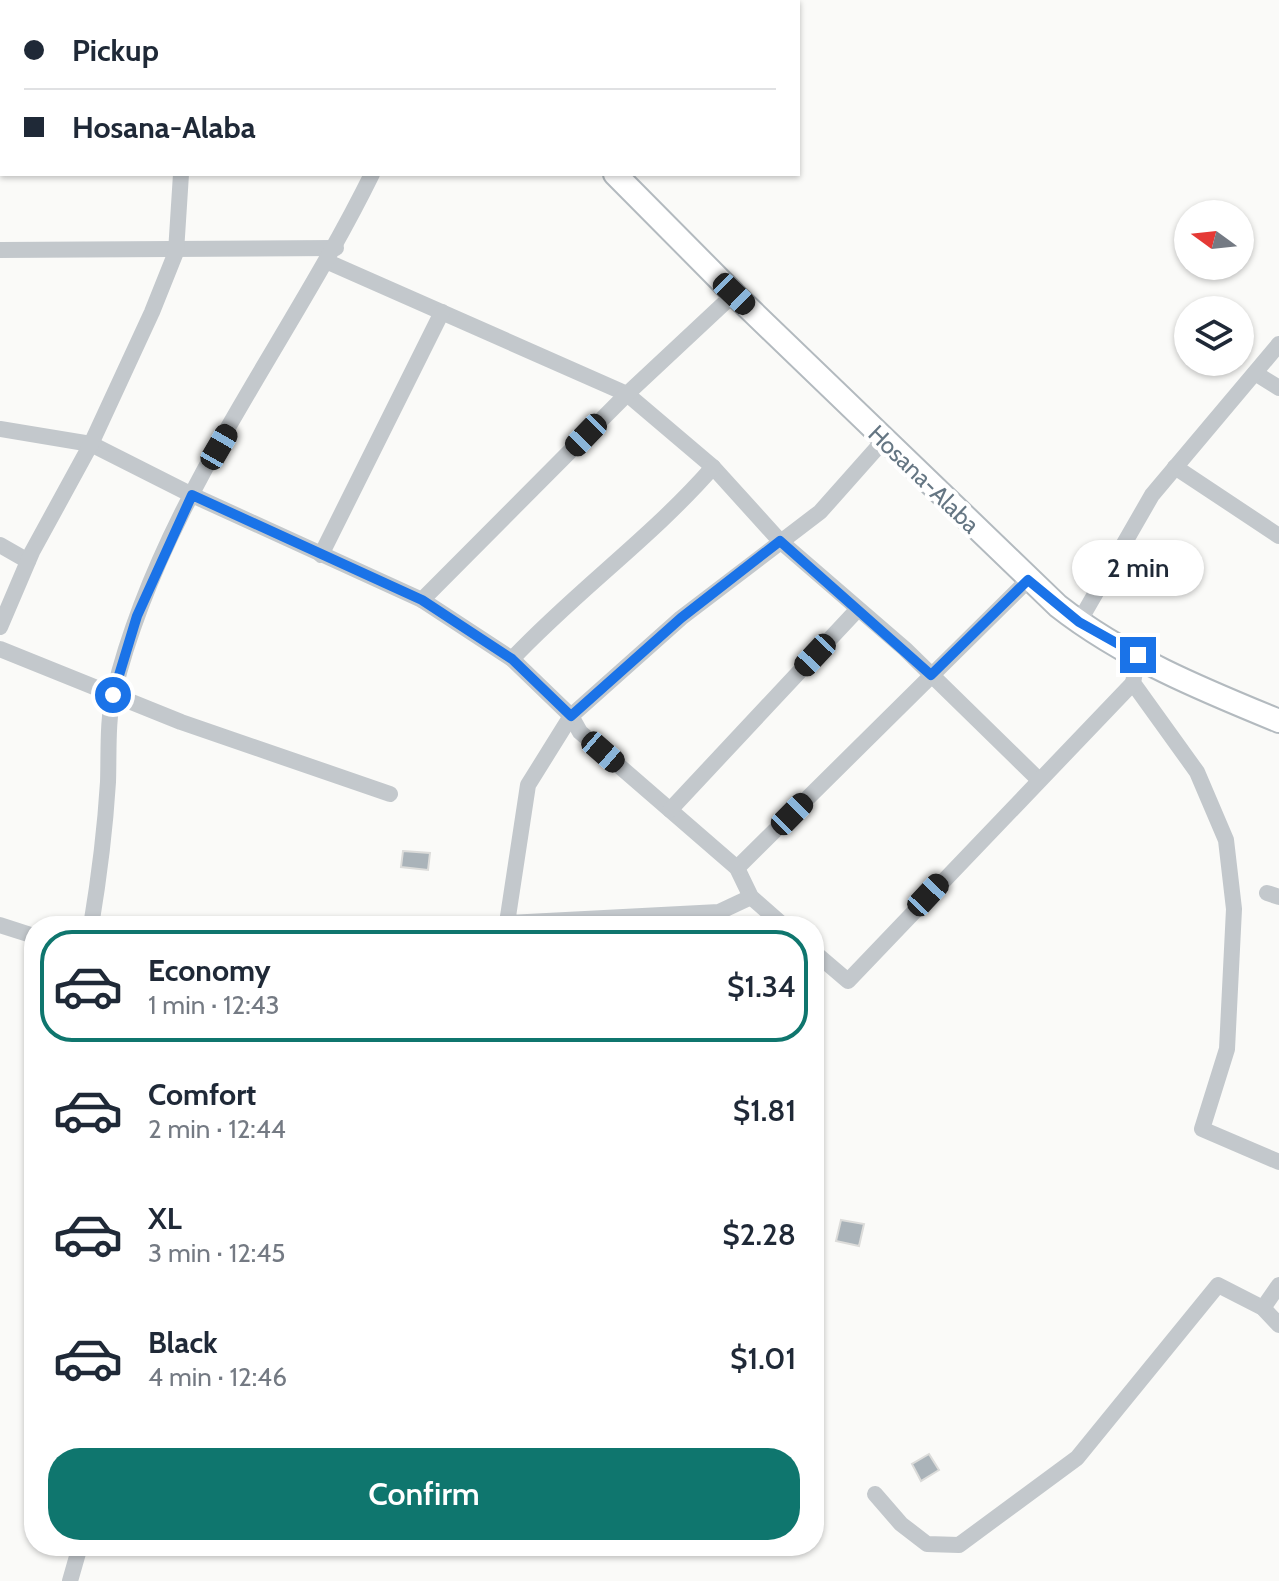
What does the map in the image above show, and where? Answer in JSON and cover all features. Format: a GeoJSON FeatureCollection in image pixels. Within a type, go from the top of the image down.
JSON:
{"type":"FeatureCollection","features":[{"type":"Feature","properties":{"kind":"main road","name":"Hosana-Alaba"},"geometry":{"type":"LineString","coordinates":[[617,176],[1028,580],[1079,622],[1195,687],[1279,721]]}},
{"type":"Feature","properties":{"kind":"street"},"geometry":{"type":"LineString","coordinates":[[0,627],[28,561],[91,444],[176,252],[181,176]]}},
{"type":"Feature","properties":{"kind":"street"},"geometry":{"type":"LineString","coordinates":[[93,916],[103,851],[113,695],[137,616],[192,495],[332,255],[371,176]]}},
{"type":"Feature","properties":{"kind":"street"},"geometry":{"type":"LineString","coordinates":[[0,250],[332,255],[442,312],[627,394],[713,467],[780,541],[931,675],[1038,779]]}},
{"type":"Feature","properties":{"kind":"street"},"geometry":{"type":"LineString","coordinates":[[422,600],[627,394],[734,294]]}},
{"type":"Feature","properties":{"kind":"street"},"geometry":{"type":"LineString","coordinates":[[321,555],[442,312]]}},
{"type":"Feature","properties":{"kind":"street"},"geometry":{"type":"LineString","coordinates":[[1079,622],[1152,495],[1279,344]]}},
{"type":"Feature","properties":{"kind":"street"},"geometry":{"type":"LineString","coordinates":[[1255,373],[1279,388]]}},
{"type":"Feature","properties":{"kind":"street"},"geometry":{"type":"LineString","coordinates":[[0,429],[91,444],[192,495],[422,600],[512,659],[571,716],[580,732],[737,868],[751,897],[773,916]]}},
{"type":"Feature","properties":{"kind":"street"},"geometry":{"type":"LineString","coordinates":[[508,916],[528,785],[571,716],[681,618],[820,512],[884,440]]}},
{"type":"Feature","properties":{"kind":"street"},"geometry":{"type":"LineString","coordinates":[[512,659],[557,611],[688,496],[713,467]]}},
{"type":"Feature","properties":{"kind":"street"},"geometry":{"type":"LineString","coordinates":[[1175,467],[1279,536]]}},
{"type":"Feature","properties":{"kind":"street"},"geometry":{"type":"LineString","coordinates":[[0,545],[28,561]]}},
{"type":"Feature","properties":{"kind":"street"},"geometry":{"type":"LineString","coordinates":[[737,868],[1028,580]]}},
{"type":"Feature","properties":{"kind":"street"},"geometry":{"type":"LineString","coordinates":[[670,810],[858,609]]}},
{"type":"Feature","properties":{"kind":"street"},"geometry":{"type":"LineString","coordinates":[[0,649],[113,695],[390,794]]}},
{"type":"Feature","properties":{"kind":"street"},"geometry":{"type":"LineString","coordinates":[[824,961],[848,981],[1133,683],[1138,655]]}},
{"type":"Feature","properties":{"kind":"street"},"geometry":{"type":"LineString","coordinates":[[1133,683],[1197,772],[1226,840],[1234,909],[1227,1049],[1202,1129],[1279,1162]]}},
{"type":"Feature","properties":{"kind":"street"},"geometry":{"type":"LineString","coordinates":[[642,916],[719,912],[751,897]]}},
{"type":"Feature","properties":{"kind":"street"},"geometry":{"type":"LineString","coordinates":[[0,925],[24,933]]}},
{"type":"Feature","properties":{"kind":"street"},"geometry":{"type":"LineString","coordinates":[[875,1494],[901,1524],[927,1544],[959,1545],[1077,1458],[1218,1285],[1263,1308],[1279,1325]]}},
{"type":"Feature","properties":{"kind":"street"},"geometry":{"type":"LineString","coordinates":[[1263,1308],[1279,1285]]}},
{"type":"Feature","properties":{"kind":"street"},"geometry":{"type":"LineString","coordinates":[[70,1581],[77,1556]]}},
{"type":"Feature","properties":{"kind":"building"},"geometry":{"type":"Polygon","coordinates":[[[403,851],[430,853],[428,870],[401,867],[403,851]]]}},
{"type":"Feature","properties":{"kind":"building"},"geometry":{"type":"Polygon","coordinates":[[[841,1220],[864,1224],[859,1246],[836,1241],[841,1220]]]}},
{"type":"Feature","properties":{"kind":"building"},"geometry":{"type":"Polygon","coordinates":[[[929,1454],[939,1470],[921,1481],[912,1464],[929,1454]]]}},
{"type":"Feature","properties":{"kind":"route"},"geometry":{"type":"LineString","coordinates":[[113,695],[137,616],[192,495],[422,600],[512,659],[571,716],[681,618],[780,541],[931,675],[1028,580],[1079,622],[1138,655]]}}]}
